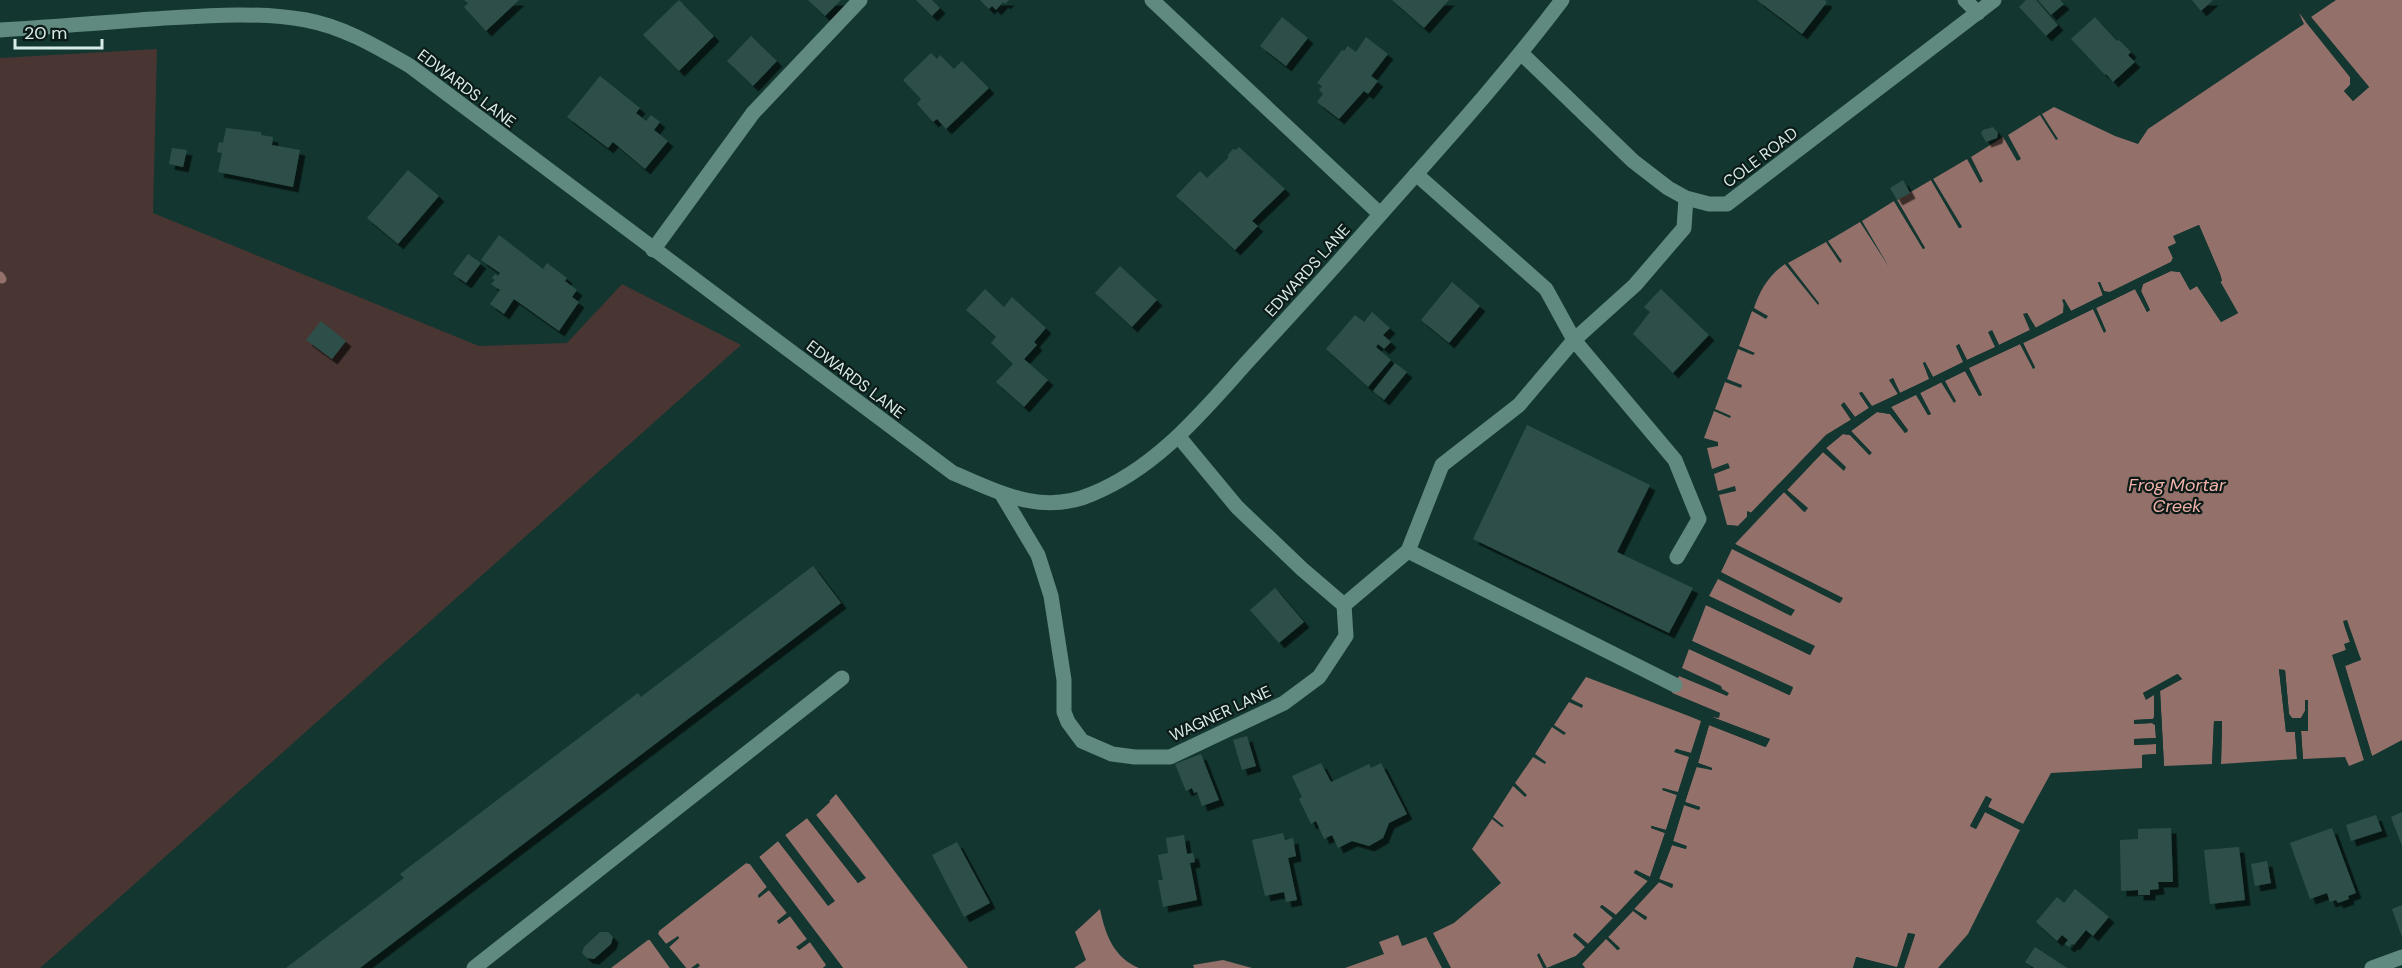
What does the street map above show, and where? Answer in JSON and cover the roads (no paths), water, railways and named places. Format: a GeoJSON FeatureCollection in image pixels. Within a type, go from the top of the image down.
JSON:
{"type":"FeatureCollection","features":[{"type":"Feature","properties":{"kind":"street"},"geometry":{"type":"LineString","coordinates":[[654,250],[753,113],[860,0]]}},
{"type":"Feature","properties":{"kind":"street"},"geometry":{"type":"LineString","coordinates":[[1152,0],[1380,214]]}},
{"type":"Feature","properties":{"kind":"street","name":"EDWARDS LANE"},"geometry":{"type":"LineString","coordinates":[[0,30],[199,16],[262,15],[307,21],[340,30],[372,44],[410,66],[953,473],[1027,503],[1065,501],[1090,495],[1137,469],[1179,437],[1522,54],[1562,0]]}},
{"type":"Feature","properties":{"kind":"street"},"geometry":{"type":"LineString","coordinates":[[1965,0],[1978,13]]}},
{"type":"Feature","properties":{"kind":"street","name":"COLE ROAD"},"geometry":{"type":"LineString","coordinates":[[1522,54],[1633,161],[1668,188],[1686,198],[1709,204],[1728,204],[1994,0]]}},
{"type":"Feature","properties":{"kind":"street"},"geometry":{"type":"LineString","coordinates":[[1416,174],[1546,289],[1574,340],[1675,460],[1699,519],[1677,557]]}},
{"type":"Feature","properties":{"kind":"street"},"geometry":{"type":"LineString","coordinates":[[1179,437],[1237,507],[1344,605],[1408,551],[1442,465],[1519,405],[1574,340],[1635,285],[1684,228],[1686,198]]}},
{"type":"Feature","properties":{"kind":"street","name":"WAGNER LANE"},"geometry":{"type":"LineString","coordinates":[[1001,493],[1038,555],[1051,597],[1064,680],[1064,712],[1068,722],[1082,741],[1112,754],[1135,758],[1170,757],[1284,703],[1319,676],[1346,636],[1344,605]]}},
{"type":"Feature","properties":{"kind":"street"},"geometry":{"type":"LineString","coordinates":[[1408,551],[1675,685]]}},
{"type":"Feature","properties":{"kind":"street"},"geometry":{"type":"LineString","coordinates":[[474,968],[842,678]]}},
{"type":"Feature","properties":{"kind":"street"},"geometry":{"type":"LineString","coordinates":[[2372,968],[2402,957]]}},
{"type":"Feature","properties":{"kind":"water","name":"Frog Mortar Creek"},"geometry":{"type":"Polygon","coordinates":[[[2336,0],[2402,0],[2402,740],[2372,756],[2345,666],[2361,659],[2343,622],[2350,642],[2345,644],[2346,650],[2333,655],[2364,760],[2349,766],[2345,757],[2303,759],[2301,731],[2308,731],[2308,700],[2305,700],[2305,711],[2301,718],[2292,718],[2289,714],[2285,670],[2279,670],[2286,732],[2295,732],[2297,759],[2221,764],[2222,722],[2214,721],[2212,764],[2164,766],[2160,691],[2182,679],[2177,674],[2143,693],[2146,699],[2154,694],[2154,717],[2153,719],[2134,720],[2134,724],[2152,723],[2155,725],[2156,738],[2134,739],[2134,745],[2156,744],[2156,754],[2142,755],[2142,768],[2051,773],[2023,824],[1988,807],[1991,799],[1986,796],[1970,826],[1976,829],[1985,812],[2020,830],[1968,934],[1938,968],[1904,968],[1915,935],[1908,933],[1897,968],[1857,957],[1853,968],[1585,968],[1582,964],[1606,938],[1617,950],[1620,949],[1608,937],[1633,910],[1646,920],[1647,917],[1634,909],[1659,882],[1672,888],[1673,884],[1659,879],[1672,845],[1686,849],[1686,846],[1673,841],[1684,805],[1699,810],[1700,807],[1685,802],[1697,766],[1712,770],[1698,763],[1709,725],[1765,747],[1770,739],[1712,717],[1720,713],[1672,693],[1679,676],[1727,696],[1729,693],[1721,686],[1682,668],[1689,649],[1789,695],[1793,688],[1692,641],[1706,605],[1810,655],[1814,646],[1709,596],[1718,579],[1791,616],[1795,610],[1721,572],[1732,549],[1839,603],[1842,598],[1735,544],[1784,492],[1804,512],[1807,508],[1787,490],[1823,452],[1844,470],[1826,448],[1843,434],[1850,435],[1870,455],[1871,452],[1851,431],[1877,412],[1890,414],[1905,433],[1908,430],[1891,407],[1916,394],[1928,415],[1931,414],[1920,393],[1942,382],[1954,402],[1944,381],[1965,371],[1979,396],[1982,395],[1968,368],[2020,344],[2033,368],[2035,367],[2023,343],[2093,309],[2104,332],[2106,331],[2096,308],[2135,289],[2147,312],[2150,310],[2141,291],[2143,284],[2171,271],[2180,272],[2190,290],[2197,286],[2221,322],[2238,313],[2220,281],[2222,281],[2220,274],[2199,225],[2174,236],[2177,243],[2168,247],[2173,258],[2171,262],[2110,292],[2104,292],[2100,282],[2098,283],[2103,295],[2071,311],[2064,299],[2063,313],[2035,328],[2027,313],[2024,314],[2030,330],[1999,345],[1992,330],[1996,347],[1967,360],[1959,344],[1956,346],[1964,362],[1933,377],[1925,362],[1923,363],[1930,379],[1900,393],[1893,378],[1890,380],[1898,394],[1872,407],[1862,392],[1859,393],[1869,408],[1855,417],[1844,403],[1841,405],[1852,419],[1826,435],[1738,526],[1727,525],[1719,495],[1736,491],[1735,486],[1718,491],[1714,474],[1730,468],[1728,463],[1712,469],[1707,448],[1718,446],[1718,442],[1704,438],[1714,411],[1730,418],[1731,416],[1715,409],[1725,382],[1741,388],[1742,385],[1727,379],[1738,349],[1753,355],[1755,353],[1739,346],[1752,311],[1766,319],[1768,316],[1754,308],[1762,289],[1770,278],[1785,264],[1818,305],[1819,303],[1788,263],[1826,242],[1840,263],[1842,261],[1828,241],[1860,222],[1889,267],[1862,221],[1894,201],[1923,249],[1925,248],[1897,200],[1931,180],[1959,228],[1962,227],[1933,179],[1967,159],[1980,183],[1983,181],[1971,157],[2003,137],[2017,161],[2021,159],[2008,135],[2040,115],[2056,140],[2058,139],[2042,114],[2054,107],[2115,136],[2138,144],[2148,129],[2304,24],[2299,13],[2350,77],[2350,85],[2344,91],[2353,101],[2369,87],[2311,17],[2336,0]]]}},
{"type":"Feature","properties":{"kind":"water"},"geometry":{"type":"Polygon","coordinates":[[[1586,677],[1702,721],[1691,753],[1676,749],[1675,751],[1690,756],[1678,793],[1663,788],[1677,795],[1666,830],[1652,826],[1651,828],[1665,833],[1650,877],[1636,870],[1634,873],[1648,881],[1616,915],[1602,905],[1600,907],[1613,918],[1588,944],[1575,933],[1573,936],[1586,947],[1576,956],[1547,968],[1539,953],[1537,955],[1543,968],[1451,968],[1433,933],[1454,923],[1501,883],[1472,849],[1492,819],[1502,827],[1504,826],[1493,817],[1513,786],[1525,797],[1527,795],[1515,783],[1533,757],[1545,764],[1546,762],[1535,754],[1552,727],[1564,735],[1566,733],[1554,725],[1569,702],[1582,708],[1583,705],[1571,699],[1586,677]]]}},
{"type":"Feature","properties":{"kind":"water"},"geometry":{"type":"Polygon","coordinates":[[[836,794],[968,968],[843,968],[759,857],[778,841],[828,905],[834,901],[785,835],[807,818],[858,883],[865,878],[816,815],[836,794]]]}},
{"type":"Feature","properties":{"kind":"water"},"geometry":{"type":"Polygon","coordinates":[[[746,863],[750,864],[767,887],[758,895],[759,897],[769,890],[787,913],[777,921],[779,924],[790,916],[807,939],[799,950],[810,942],[827,965],[823,968],[697,968],[700,966],[698,963],[691,968],[686,968],[669,947],[679,938],[666,944],[658,934],[746,863]]]}},
{"type":"Feature","properties":{"kind":"water"},"geometry":{"type":"Polygon","coordinates":[[[1100,909],[1108,936],[1117,952],[1130,964],[1139,968],[1074,968],[1086,960],[1075,932],[1100,909]]]}},
{"type":"Feature","properties":{"kind":"water"},"geometry":{"type":"Polygon","coordinates":[[[1398,935],[1402,946],[1426,937],[1442,968],[1345,968],[1384,954],[1379,942],[1398,935]]]}},
{"type":"Feature","properties":{"kind":"water"},"geometry":{"type":"Polygon","coordinates":[[[648,940],[670,968],[611,968],[648,940]]]}},
{"type":"Feature","properties":{"kind":"water"},"geometry":{"type":"Polygon","coordinates":[[[1223,960],[1252,968],[1194,968],[1193,965],[1223,960]]]}}]}
